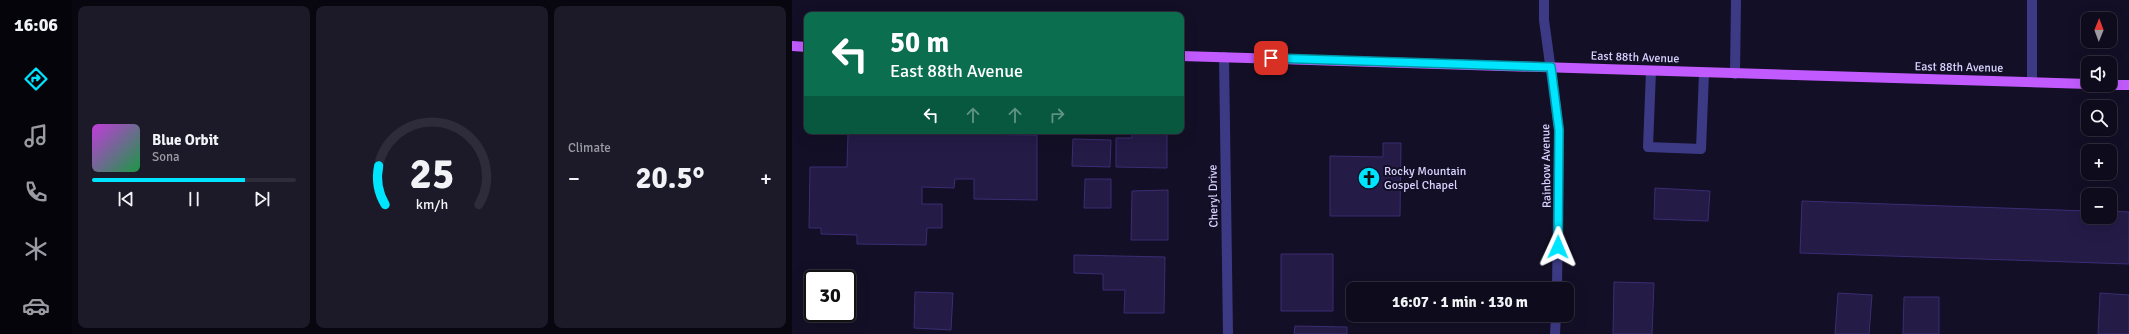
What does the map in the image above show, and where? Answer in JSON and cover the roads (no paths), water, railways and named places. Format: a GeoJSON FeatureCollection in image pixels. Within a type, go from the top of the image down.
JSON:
{"type":"FeatureCollection","features":[{"type":"Feature","properties":{"kind":"main road"},"geometry":{"type":"LineString","coordinates":[[792,46],[804,46]]}},
{"type":"Feature","properties":{"kind":"main road","name":"East 88th Avenue"},"geometry":{"type":"LineString","coordinates":[[1184,56],[2081,84]]}},
{"type":"Feature","properties":{"kind":"main road"},"geometry":{"type":"LineString","coordinates":[[2117,85],[2129,86]]}},
{"type":"Feature","properties":{"kind":"street","name":"Rainbow Avenue"},"geometry":{"type":"LineString","coordinates":[[1544,0],[1544,20],[1559,130],[1557,282]]}},
{"type":"Feature","properties":{"kind":"street"},"geometry":{"type":"LineString","coordinates":[[1735,74],[1736,0]]}},
{"type":"Feature","properties":{"kind":"street"},"geometry":{"type":"LineString","coordinates":[[2032,0],[2032,82]]}},
{"type":"Feature","properties":{"kind":"street","name":"Cheryl Drive"},"geometry":{"type":"LineString","coordinates":[[1224,57],[1228,334]]}},
{"type":"Feature","properties":{"kind":"street"},"geometry":{"type":"LineString","coordinates":[[1651,71],[1648,147],[1701,150],[1704,73]]}},
{"type":"Feature","properties":{"kind":"street"},"geometry":{"type":"LineString","coordinates":[[1555,334],[1556,322]]}},
{"type":"Feature","properties":{"kind":"place","name":"Rocky Mountain Gospel Chapel"},"geometry":{"type":"Point","coordinates":[1369,178]}}]}
